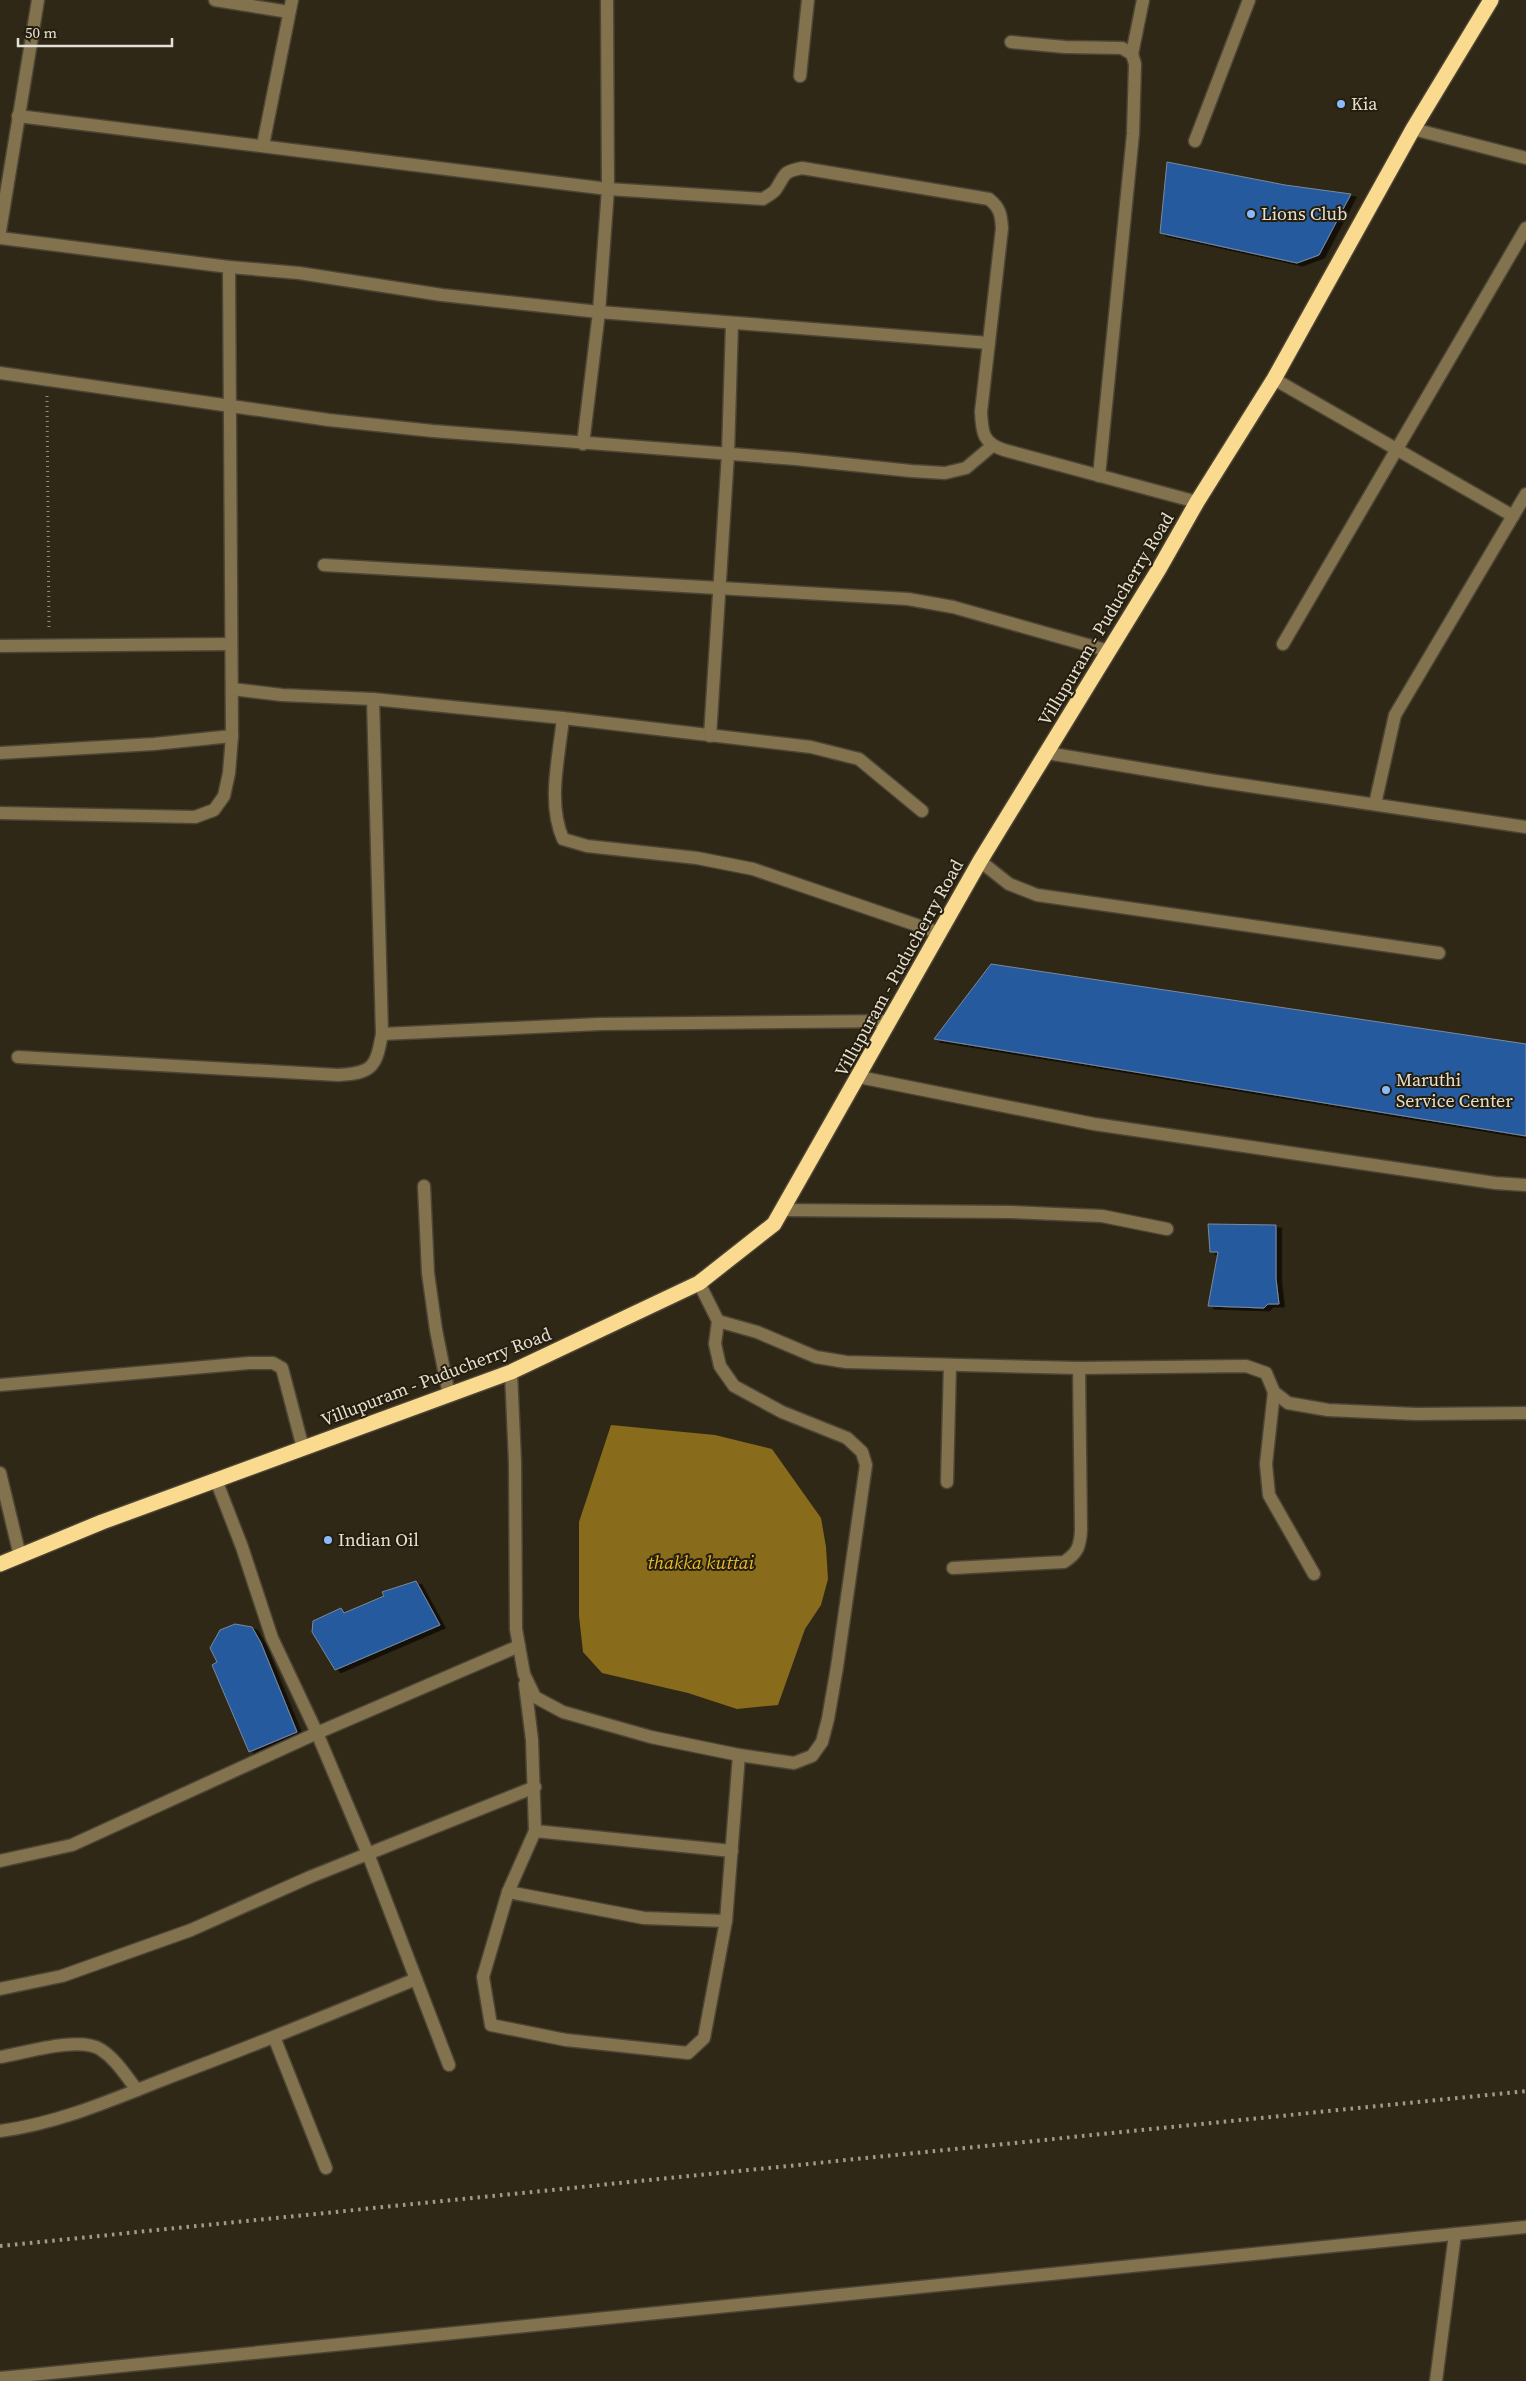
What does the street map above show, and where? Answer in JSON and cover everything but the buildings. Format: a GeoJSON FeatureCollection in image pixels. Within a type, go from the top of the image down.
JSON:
{"type":"FeatureCollection","features":[{"type":"Feature","properties":{"kind":"highway","name":"Villupuram - Puducherry Road"},"geometry":{"type":"LineString","coordinates":[[0,1564],[102,1522],[511,1372],[700,1283],[774,1224],[784,1210],[860,1077],[980,861],[1109,651],[1197,502],[1274,380],[1413,129],[1491,0]]}},
{"type":"Feature","properties":{"kind":"street"},"geometry":{"type":"LineString","coordinates":[[0,231],[38,0]]}},
{"type":"Feature","properties":{"kind":"street"},"geometry":{"type":"LineString","coordinates":[[215,0],[290,6],[264,145]]}},
{"type":"Feature","properties":{"kind":"street"},"geometry":{"type":"LineString","coordinates":[[582,444],[598,312],[608,189],[609,57],[607,0]]}},
{"type":"Feature","properties":{"kind":"street"},"geometry":{"type":"LineString","coordinates":[[800,76],[808,0]]}},
{"type":"Feature","properties":{"kind":"street"},"geometry":{"type":"LineString","coordinates":[[1099,476],[1133,134],[1136,64],[1132,54],[1142,0]]}},
{"type":"Feature","properties":{"kind":"street"},"geometry":{"type":"LineString","coordinates":[[1195,141],[1249,0]]}},
{"type":"Feature","properties":{"kind":"street"},"geometry":{"type":"LineString","coordinates":[[1011,42],[1065,47],[1122,48],[1132,54]]}},
{"type":"Feature","properties":{"kind":"street"},"geometry":{"type":"LineString","coordinates":[[18,116],[608,189],[763,199],[776,191],[782,176],[789,170],[802,168],[989,199],[998,206],[1002,215],[1002,228],[981,412],[986,440],[992,446],[1197,502]]}},
{"type":"Feature","properties":{"kind":"street"},"geometry":{"type":"LineString","coordinates":[[1413,129],[1526,158]]}},
{"type":"Feature","properties":{"kind":"street"},"geometry":{"type":"LineString","coordinates":[[1283,644],[1526,228]]}},
{"type":"Feature","properties":{"kind":"street"},"geometry":{"type":"LineString","coordinates":[[0,238],[298,273],[442,295],[598,312],[990,342]]}},
{"type":"Feature","properties":{"kind":"street"},"geometry":{"type":"LineString","coordinates":[[0,813],[195,818],[214,810],[224,796],[229,773],[232,736],[228,405],[229,266]]}},
{"type":"Feature","properties":{"kind":"street"},"geometry":{"type":"LineString","coordinates":[[710,736],[728,454],[732,323]]}},
{"type":"Feature","properties":{"kind":"street"},"geometry":{"type":"LineString","coordinates":[[0,373],[414,429],[582,444],[728,454],[945,474],[966,468],[992,446]]}},
{"type":"Feature","properties":{"kind":"street"},"geometry":{"type":"LineString","coordinates":[[1274,380],[1513,516]]}},
{"type":"Feature","properties":{"kind":"street"},"geometry":{"type":"LineString","coordinates":[[1375,804],[1395,715],[1526,494]]}},
{"type":"Feature","properties":{"kind":"street"},"geometry":{"type":"LineString","coordinates":[[324,565],[908,599],[953,607],[1109,651]]}},
{"type":"Feature","properties":{"kind":"street"},"geometry":{"type":"LineString","coordinates":[[0,646],[231,644]]}},
{"type":"Feature","properties":{"kind":"street"},"geometry":{"type":"LineString","coordinates":[[232,689],[282,695],[373,699],[563,718],[811,747],[859,759],[922,811]]}},
{"type":"Feature","properties":{"kind":"street"},"geometry":{"type":"LineString","coordinates":[[18,1057],[338,1075],[361,1074],[374,1064],[382,1034],[373,699]]}},
{"type":"Feature","properties":{"kind":"street"},"geometry":{"type":"LineString","coordinates":[[563,718],[555,808],[558,826],[564,839],[587,846],[698,858],[753,869],[940,932]]}},
{"type":"Feature","properties":{"kind":"street"},"geometry":{"type":"LineString","coordinates":[[0,753],[154,744],[232,736]]}},
{"type":"Feature","properties":{"kind":"street"},"geometry":{"type":"LineString","coordinates":[[1047,753],[1526,827]]}},
{"type":"Feature","properties":{"kind":"street"},"geometry":{"type":"LineString","coordinates":[[980,861],[1010,884],[1037,895],[1440,953]]}},
{"type":"Feature","properties":{"kind":"street"},"geometry":{"type":"LineString","coordinates":[[382,1034],[600,1024],[890,1021]]}},
{"type":"Feature","properties":{"kind":"street"},"geometry":{"type":"LineString","coordinates":[[860,1077],[1094,1124],[1495,1183],[1526,1184]]}},
{"type":"Feature","properties":{"kind":"street"},"geometry":{"type":"LineString","coordinates":[[424,1186],[428,1273],[436,1330],[449,1395]]}},
{"type":"Feature","properties":{"kind":"street"},"geometry":{"type":"LineString","coordinates":[[784,1210],[1010,1212],[1102,1216],[1167,1229]]}},
{"type":"Feature","properties":{"kind":"street"},"geometry":{"type":"LineString","coordinates":[[524,1674],[535,1697],[563,1712],[651,1737],[739,1755],[794,1763],[812,1756],[822,1742],[837,1667],[866,1465],[862,1452],[847,1438],[782,1412],[734,1386],[720,1366],[716,1344],[718,1321],[700,1283]]}},
{"type":"Feature","properties":{"kind":"street"},"geometry":{"type":"LineString","coordinates":[[718,1321],[757,1332],[816,1357],[846,1362],[1079,1368],[1246,1366],[1266,1373],[1274,1392],[1288,1404],[1328,1410],[1416,1414],[1526,1413]]}},
{"type":"Feature","properties":{"kind":"street"},"geometry":{"type":"LineString","coordinates":[[0,1385],[249,1363],[273,1363],[282,1368],[303,1448]]}},
{"type":"Feature","properties":{"kind":"street"},"geometry":{"type":"LineString","coordinates":[[947,1482],[950,1366]]}},
{"type":"Feature","properties":{"kind":"street"},"geometry":{"type":"LineString","coordinates":[[953,1568],[1064,1562],[1075,1555],[1080,1545],[1081,1530],[1079,1368]]}},
{"type":"Feature","properties":{"kind":"street"},"geometry":{"type":"LineString","coordinates":[[511,1372],[515,1462],[516,1629],[524,1674],[535,1787],[535,1831],[508,1892],[483,1977],[491,2025],[566,2040],[688,2053],[704,2038],[726,1921],[739,1755]]}},
{"type":"Feature","properties":{"kind":"street"},"geometry":{"type":"LineString","coordinates":[[1274,1392],[1266,1464],[1269,1495],[1314,1574]]}},
{"type":"Feature","properties":{"kind":"street"},"geometry":{"type":"LineString","coordinates":[[0,1473],[20,1556]]}},
{"type":"Feature","properties":{"kind":"street"},"geometry":{"type":"LineString","coordinates":[[216,1480],[242,1547],[272,1638],[317,1733],[368,1854],[449,2065]]}},
{"type":"Feature","properties":{"kind":"street"},"geometry":{"type":"LineString","coordinates":[[0,1861],[72,1845],[317,1733],[519,1646]]}},
{"type":"Feature","properties":{"kind":"street"},"geometry":{"type":"LineString","coordinates":[[0,1989],[62,1976],[191,1930],[310,1877],[535,1787]]}},
{"type":"Feature","properties":{"kind":"street"},"geometry":{"type":"LineString","coordinates":[[535,1831],[732,1851]]}},
{"type":"Feature","properties":{"kind":"street"},"geometry":{"type":"LineString","coordinates":[[508,1892],[644,1918],[726,1921]]}},
{"type":"Feature","properties":{"kind":"street"},"geometry":{"type":"LineString","coordinates":[[0,2130],[33,2126],[92,2108],[416,1979]]}},
{"type":"Feature","properties":{"kind":"street"},"geometry":{"type":"LineString","coordinates":[[274,2037],[326,2168]]}},
{"type":"Feature","properties":{"kind":"street"},"geometry":{"type":"LineString","coordinates":[[0,2057],[64,2046],[85,2045],[99,2049],[116,2063],[137,2090]]}},
{"type":"Feature","properties":{"kind":"street"},"geometry":{"type":"LineString","coordinates":[[0,2378],[1526,2227]]}},
{"type":"Feature","properties":{"kind":"street"},"geometry":{"type":"LineString","coordinates":[[1436,2381],[1455,2234]]}},
{"type":"Feature","properties":{"kind":"path"},"geometry":{"type":"LineString","coordinates":[[47,380],[49,646]]}},
{"type":"Feature","properties":{"kind":"water","name":"thakka kuttai"},"geometry":{"type":"Polygon","coordinates":[[[611,1425],[715,1435],[772,1449],[821,1518],[826,1547],[828,1579],[821,1605],[805,1629],[778,1705],[737,1709],[688,1693],[602,1673],[583,1652],[579,1616],[579,1522],[611,1425]]]}},
{"type":"Feature","properties":{"kind":"railway"},"geometry":{"type":"LineString","coordinates":[[0,2246],[1526,2091]]}},
{"type":"Feature","properties":{"kind":"place","name":"Kia"},"geometry":{"type":"Point","coordinates":[1341,104]}},
{"type":"Feature","properties":{"kind":"place","name":"Lions Club"},"geometry":{"type":"Point","coordinates":[1251,214]}},
{"type":"Feature","properties":{"kind":"place","name":"Maruthi Service Center"},"geometry":{"type":"Point","coordinates":[1386,1090]}},
{"type":"Feature","properties":{"kind":"place","name":"Indian Oil"},"geometry":{"type":"Point","coordinates":[328,1540]}}]}
